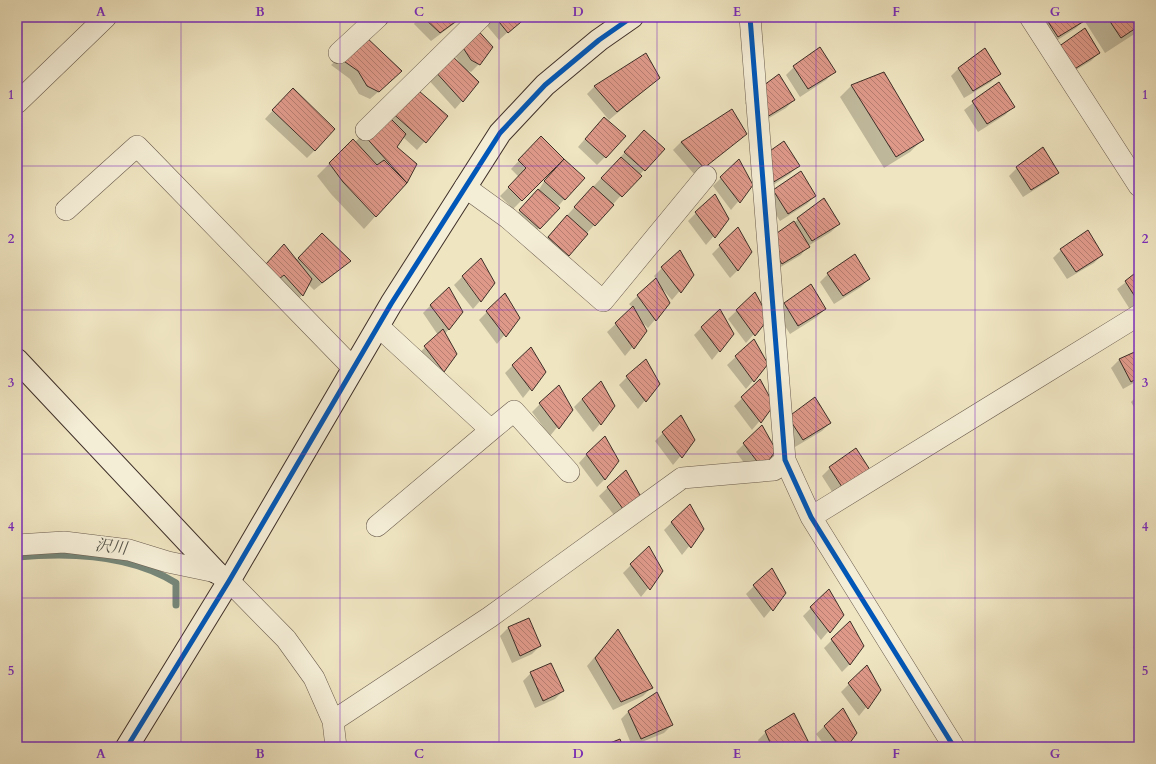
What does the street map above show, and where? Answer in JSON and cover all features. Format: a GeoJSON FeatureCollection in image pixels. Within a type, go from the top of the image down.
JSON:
{"type":"FeatureCollection","features":[{"type":"Feature","properties":{"kind":"street"},"geometry":{"type":"LineString","coordinates":[[17,103],[106,17]]}},
{"type":"Feature","properties":{"kind":"street"},"geometry":{"type":"LineString","coordinates":[[340,53],[378,17]]}},
{"type":"Feature","properties":{"kind":"street"},"geometry":{"type":"LineString","coordinates":[[366,130],[481,17]]}},
{"type":"Feature","properties":{"kind":"street"},"geometry":{"type":"LineString","coordinates":[[127,747],[223,576],[500,133],[545,86],[599,40],[632,17]]}},
{"type":"Feature","properties":{"kind":"street"},"geometry":{"type":"LineString","coordinates":[[750,17],[785,460],[811,517],[954,747]]}},
{"type":"Feature","properties":{"kind":"street"},"geometry":{"type":"LineString","coordinates":[[1030,17],[1139,186]]}},
{"type":"Feature","properties":{"kind":"street"},"geometry":{"type":"LineString","coordinates":[[66,210],[137,146],[353,368]]}},
{"type":"Feature","properties":{"kind":"street"},"geometry":{"type":"LineString","coordinates":[[465,187],[508,218],[603,301],[706,176]]}},
{"type":"Feature","properties":{"kind":"street"},"geometry":{"type":"LineString","coordinates":[[811,517],[1139,315]]}},
{"type":"Feature","properties":{"kind":"street"},"geometry":{"type":"LineString","coordinates":[[378,326],[491,430]]}},
{"type":"Feature","properties":{"kind":"street"},"geometry":{"type":"LineString","coordinates":[[17,360],[223,576],[286,639],[314,678],[334,721],[336,747]]}},
{"type":"Feature","properties":{"kind":"street"},"geometry":{"type":"LineString","coordinates":[[377,526],[514,411],[569,472]]}},
{"type":"Feature","properties":{"kind":"street"},"geometry":{"type":"LineString","coordinates":[[334,721],[490,617],[682,478],[774,470],[785,460]]}},
{"type":"Feature","properties":{"kind":"street"},"geometry":{"type":"LineString","coordinates":[[17,545],[64,542],[129,550],[223,576]]}},
{"type":"Feature","properties":{"kind":"building"},"geometry":{"type":"Polygon","coordinates":[[[423,17],[462,17],[440,33],[423,17]]]}},
{"type":"Feature","properties":{"kind":"building"},"geometry":{"type":"Polygon","coordinates":[[[495,17],[527,17],[508,33],[495,17]]]}},
{"type":"Feature","properties":{"kind":"building"},"geometry":{"type":"Polygon","coordinates":[[[1045,17],[1084,17],[1086,20],[1058,37],[1045,17]]]}},
{"type":"Feature","properties":{"kind":"building"},"geometry":{"type":"Polygon","coordinates":[[[1107,17],[1139,17],[1139,26],[1121,38],[1107,17]]]}},
{"type":"Feature","properties":{"kind":"building"},"geometry":{"type":"Polygon","coordinates":[[[473,25],[493,47],[480,65],[471,60],[458,40],[473,25]]]}},
{"type":"Feature","properties":{"kind":"building"},"geometry":{"type":"Polygon","coordinates":[[[1085,28],[1100,53],[1073,70],[1058,47],[1085,28]]]}},
{"type":"Feature","properties":{"kind":"building"},"geometry":{"type":"Polygon","coordinates":[[[365,36],[402,71],[379,92],[367,86],[358,71],[338,57],[365,36]]]}},
{"type":"Feature","properties":{"kind":"building"},"geometry":{"type":"Polygon","coordinates":[[[820,47],[836,72],[808,89],[793,66],[820,47]]]}},
{"type":"Feature","properties":{"kind":"building"},"geometry":{"type":"Polygon","coordinates":[[[985,48],[1001,74],[973,91],[958,68],[985,48]]]}},
{"type":"Feature","properties":{"kind":"building"},"geometry":{"type":"Polygon","coordinates":[[[447,51],[479,82],[463,102],[433,69],[447,51]]]}},
{"type":"Feature","properties":{"kind":"building"},"geometry":{"type":"Polygon","coordinates":[[[646,53],[660,78],[617,112],[594,86],[646,53]]]}},
{"type":"Feature","properties":{"kind":"building"},"geometry":{"type":"Polygon","coordinates":[[[884,72],[924,140],[896,157],[851,85],[884,72]]]}},
{"type":"Feature","properties":{"kind":"building"},"geometry":{"type":"Polygon","coordinates":[[[779,74],[795,100],[767,117],[752,94],[779,74]]]}},
{"type":"Feature","properties":{"kind":"building"},"geometry":{"type":"Polygon","coordinates":[[[999,82],[1015,107],[987,124],[972,101],[999,82]]]}},
{"type":"Feature","properties":{"kind":"building"},"geometry":{"type":"Polygon","coordinates":[[[412,85],[448,116],[426,143],[389,110],[412,85]]]}},
{"type":"Feature","properties":{"kind":"building"},"geometry":{"type":"Polygon","coordinates":[[[293,88],[335,129],[315,151],[272,110],[293,88]]]}},
{"type":"Feature","properties":{"kind":"building"},"geometry":{"type":"Polygon","coordinates":[[[732,109],[747,134],[704,168],[681,142],[732,109]]]}},
{"type":"Feature","properties":{"kind":"building"},"geometry":{"type":"Polygon","coordinates":[[[384,112],[406,134],[397,147],[417,164],[407,183],[362,133],[384,112]]]}},
{"type":"Feature","properties":{"kind":"building"},"geometry":{"type":"Polygon","coordinates":[[[604,117],[626,136],[606,158],[585,139],[604,117]]]}},
{"type":"Feature","properties":{"kind":"building"},"geometry":{"type":"Polygon","coordinates":[[[644,130],[665,149],[645,171],[624,152],[644,130]]]}},
{"type":"Feature","properties":{"kind":"building"},"geometry":{"type":"Polygon","coordinates":[[[541,136],[564,159],[522,201],[508,187],[526,168],[518,160],[541,136]]]}},
{"type":"Feature","properties":{"kind":"building"},"geometry":{"type":"Polygon","coordinates":[[[353,139],[377,165],[384,160],[407,183],[376,217],[343,182],[329,163],[353,139]]]}},
{"type":"Feature","properties":{"kind":"building"},"geometry":{"type":"Polygon","coordinates":[[[784,141],[800,166],[772,183],[757,160],[784,141]]]}},
{"type":"Feature","properties":{"kind":"building"},"geometry":{"type":"Polygon","coordinates":[[[1043,147],[1059,173],[1031,190],[1016,167],[1043,147]]]}},
{"type":"Feature","properties":{"kind":"building"},"geometry":{"type":"Polygon","coordinates":[[[621,157],[642,176],[622,197],[601,178],[621,157]]]}},
{"type":"Feature","properties":{"kind":"building"},"geometry":{"type":"Polygon","coordinates":[[[564,159],[585,178],[565,200],[544,181],[564,159]]]}},
{"type":"Feature","properties":{"kind":"building"},"geometry":{"type":"Polygon","coordinates":[[[739,159],[753,185],[740,203],[720,177],[739,159]]]}},
{"type":"Feature","properties":{"kind":"building"},"geometry":{"type":"Polygon","coordinates":[[[801,171],[816,196],[788,214],[773,190],[801,171]]]}},
{"type":"Feature","properties":{"kind":"building"},"geometry":{"type":"Polygon","coordinates":[[[593,186],[614,205],[595,226],[574,207],[593,186]]]}},
{"type":"Feature","properties":{"kind":"building"},"geometry":{"type":"Polygon","coordinates":[[[538,189],[560,208],[540,229],[519,210],[538,189]]]}},
{"type":"Feature","properties":{"kind":"building"},"geometry":{"type":"Polygon","coordinates":[[[715,194],[729,219],[715,238],[695,212],[715,194]]]}},
{"type":"Feature","properties":{"kind":"building"},"geometry":{"type":"Polygon","coordinates":[[[824,198],[840,224],[812,241],[797,218],[824,198]]]}},
{"type":"Feature","properties":{"kind":"building"},"geometry":{"type":"Polygon","coordinates":[[[567,215],[588,234],[569,256],[548,237],[567,215]]]}},
{"type":"Feature","properties":{"kind":"building"},"geometry":{"type":"Polygon","coordinates":[[[794,221],[810,247],[782,264],[767,240],[794,221]]]}},
{"type":"Feature","properties":{"kind":"building"},"geometry":{"type":"Polygon","coordinates":[[[738,227],[752,252],[738,271],[719,245],[738,227]]]}},
{"type":"Feature","properties":{"kind":"building"},"geometry":{"type":"Polygon","coordinates":[[[1088,230],[1103,255],[1076,272],[1060,249],[1088,230]]]}},
{"type":"Feature","properties":{"kind":"building"},"geometry":{"type":"Polygon","coordinates":[[[322,233],[351,261],[322,283],[298,258],[322,233]]]}},
{"type":"Feature","properties":{"kind":"building"},"geometry":{"type":"Polygon","coordinates":[[[284,244],[312,279],[303,296],[284,275],[279,279],[266,264],[284,244]]]}},
{"type":"Feature","properties":{"kind":"building"},"geometry":{"type":"Polygon","coordinates":[[[680,250],[694,275],[681,293],[661,267],[680,250]]]}},
{"type":"Feature","properties":{"kind":"building"},"geometry":{"type":"Polygon","coordinates":[[[855,254],[870,279],[843,296],[827,273],[855,254]]]}},
{"type":"Feature","properties":{"kind":"building"},"geometry":{"type":"Polygon","coordinates":[[[481,258],[495,283],[481,302],[462,276],[481,258]]]}},
{"type":"Feature","properties":{"kind":"building"},"geometry":{"type":"Polygon","coordinates":[[[1139,270],[1139,303],[1125,281],[1139,270]]]}},
{"type":"Feature","properties":{"kind":"building"},"geometry":{"type":"Polygon","coordinates":[[[656,278],[670,303],[656,321],[637,295],[656,278]]]}},
{"type":"Feature","properties":{"kind":"building"},"geometry":{"type":"Polygon","coordinates":[[[811,284],[826,309],[798,326],[784,303],[811,284]]]}},
{"type":"Feature","properties":{"kind":"building"},"geometry":{"type":"Polygon","coordinates":[[[449,287],[463,312],[449,330],[430,305],[449,287]]]}},
{"type":"Feature","properties":{"kind":"building"},"geometry":{"type":"Polygon","coordinates":[[[755,292],[769,318],[755,336],[736,310],[755,292]]]}},
{"type":"Feature","properties":{"kind":"building"},"geometry":{"type":"Polygon","coordinates":[[[505,293],[520,318],[506,337],[486,311],[505,293]]]}},
{"type":"Feature","properties":{"kind":"building"},"geometry":{"type":"Polygon","coordinates":[[[633,306],[647,331],[634,349],[615,323],[633,306]]]}},
{"type":"Feature","properties":{"kind":"building"},"geometry":{"type":"Polygon","coordinates":[[[720,309],[734,334],[720,352],[701,327],[720,309]]]}},
{"type":"Feature","properties":{"kind":"building"},"geometry":{"type":"Polygon","coordinates":[[[443,329],[457,354],[444,372],[424,346],[443,329]]]}},
{"type":"Feature","properties":{"kind":"building"},"geometry":{"type":"Polygon","coordinates":[[[754,339],[768,364],[754,382],[735,356],[754,339]]]}},
{"type":"Feature","properties":{"kind":"building"},"geometry":{"type":"Polygon","coordinates":[[[531,347],[546,372],[532,391],[512,365],[531,347]]]}},
{"type":"Feature","properties":{"kind":"building"},"geometry":{"type":"Polygon","coordinates":[[[1139,350],[1139,377],[1131,382],[1119,359],[1139,350]]]}},
{"type":"Feature","properties":{"kind":"building"},"geometry":{"type":"Polygon","coordinates":[[[646,359],[660,384],[646,402],[626,376],[646,359]]]}},
{"type":"Feature","properties":{"kind":"building"},"geometry":{"type":"Polygon","coordinates":[[[760,379],[774,405],[761,423],[741,397],[760,379]]]}},
{"type":"Feature","properties":{"kind":"building"},"geometry":{"type":"Polygon","coordinates":[[[601,381],[615,406],[601,425],[582,399],[601,381]]]}},
{"type":"Feature","properties":{"kind":"building"},"geometry":{"type":"Polygon","coordinates":[[[559,385],[573,410],[559,429],[539,403],[559,385]]]}},
{"type":"Feature","properties":{"kind":"building"},"geometry":{"type":"Polygon","coordinates":[[[815,397],[831,423],[803,440],[788,417],[815,397]]]}},
{"type":"Feature","properties":{"kind":"building"},"geometry":{"type":"Polygon","coordinates":[[[681,415],[695,440],[682,458],[662,432],[681,415]]]}},
{"type":"Feature","properties":{"kind":"building"},"geometry":{"type":"Polygon","coordinates":[[[762,425],[776,450],[763,469],[743,443],[762,425]]]}},
{"type":"Feature","properties":{"kind":"building"},"geometry":{"type":"Polygon","coordinates":[[[605,436],[619,461],[605,480],[586,454],[605,436]]]}},
{"type":"Feature","properties":{"kind":"building"},"geometry":{"type":"Polygon","coordinates":[[[856,448],[872,473],[844,490],[829,467],[856,448]]]}},
{"type":"Feature","properties":{"kind":"building"},"geometry":{"type":"Polygon","coordinates":[[[626,470],[640,495],[626,513],[607,487],[626,470]]]}},
{"type":"Feature","properties":{"kind":"building"},"geometry":{"type":"Polygon","coordinates":[[[690,504],[704,529],[691,548],[671,522],[690,504]]]}},
{"type":"Feature","properties":{"kind":"building"},"geometry":{"type":"Polygon","coordinates":[[[649,546],[663,571],[650,590],[630,564],[649,546]]]}},
{"type":"Feature","properties":{"kind":"building"},"geometry":{"type":"Polygon","coordinates":[[[772,568],[786,593],[773,611],[753,585],[772,568]]]}},
{"type":"Feature","properties":{"kind":"building"},"geometry":{"type":"Polygon","coordinates":[[[829,589],[844,615],[830,633],[810,607],[829,589]]]}},
{"type":"Feature","properties":{"kind":"building"},"geometry":{"type":"Polygon","coordinates":[[[529,618],[541,646],[520,656],[508,627],[529,618]]]}},
{"type":"Feature","properties":{"kind":"building"},"geometry":{"type":"Polygon","coordinates":[[[850,621],[864,646],[850,665],[831,639],[850,621]]]}},
{"type":"Feature","properties":{"kind":"building"},"geometry":{"type":"Polygon","coordinates":[[[618,629],[653,688],[621,702],[595,658],[618,629]]]}},
{"type":"Feature","properties":{"kind":"building"},"geometry":{"type":"Polygon","coordinates":[[[551,663],[564,691],[543,701],[530,672],[551,663]]]}},
{"type":"Feature","properties":{"kind":"building"},"geometry":{"type":"Polygon","coordinates":[[[867,665],[881,690],[868,709],[848,683],[867,665]]]}},
{"type":"Feature","properties":{"kind":"building"},"geometry":{"type":"Polygon","coordinates":[[[657,692],[673,725],[641,739],[628,711],[657,692]]]}},
{"type":"Feature","properties":{"kind":"building"},"geometry":{"type":"Polygon","coordinates":[[[843,708],[857,733],[847,747],[840,747],[824,726],[843,708]]]}},
{"type":"Feature","properties":{"kind":"building"},"geometry":{"type":"Polygon","coordinates":[[[794,713],[810,745],[806,747],[772,747],[765,731],[794,713]]]}},
{"type":"Feature","properties":{"kind":"building"},"geometry":{"type":"Polygon","coordinates":[[[620,739],[623,747],[600,747],[620,739]]]}},
{"type":"Feature","properties":{"kind":"waterway","name":"沢川"},"geometry":{"type":"LineString","coordinates":[[17,557],[37,555],[78,555],[99,557],[139,566],[158,573],[176,583],[176,605]]}},
{"type":"Feature","properties":{"kind":"cycle path"},"geometry":{"type":"LineString","coordinates":[[127,747],[229,581],[391,304],[500,133],[545,85],[599,40],[632,17]]}},
{"type":"Feature","properties":{"kind":"cycle path"},"geometry":{"type":"LineString","coordinates":[[750,17],[785,460],[811,517],[954,747]]}}]}
